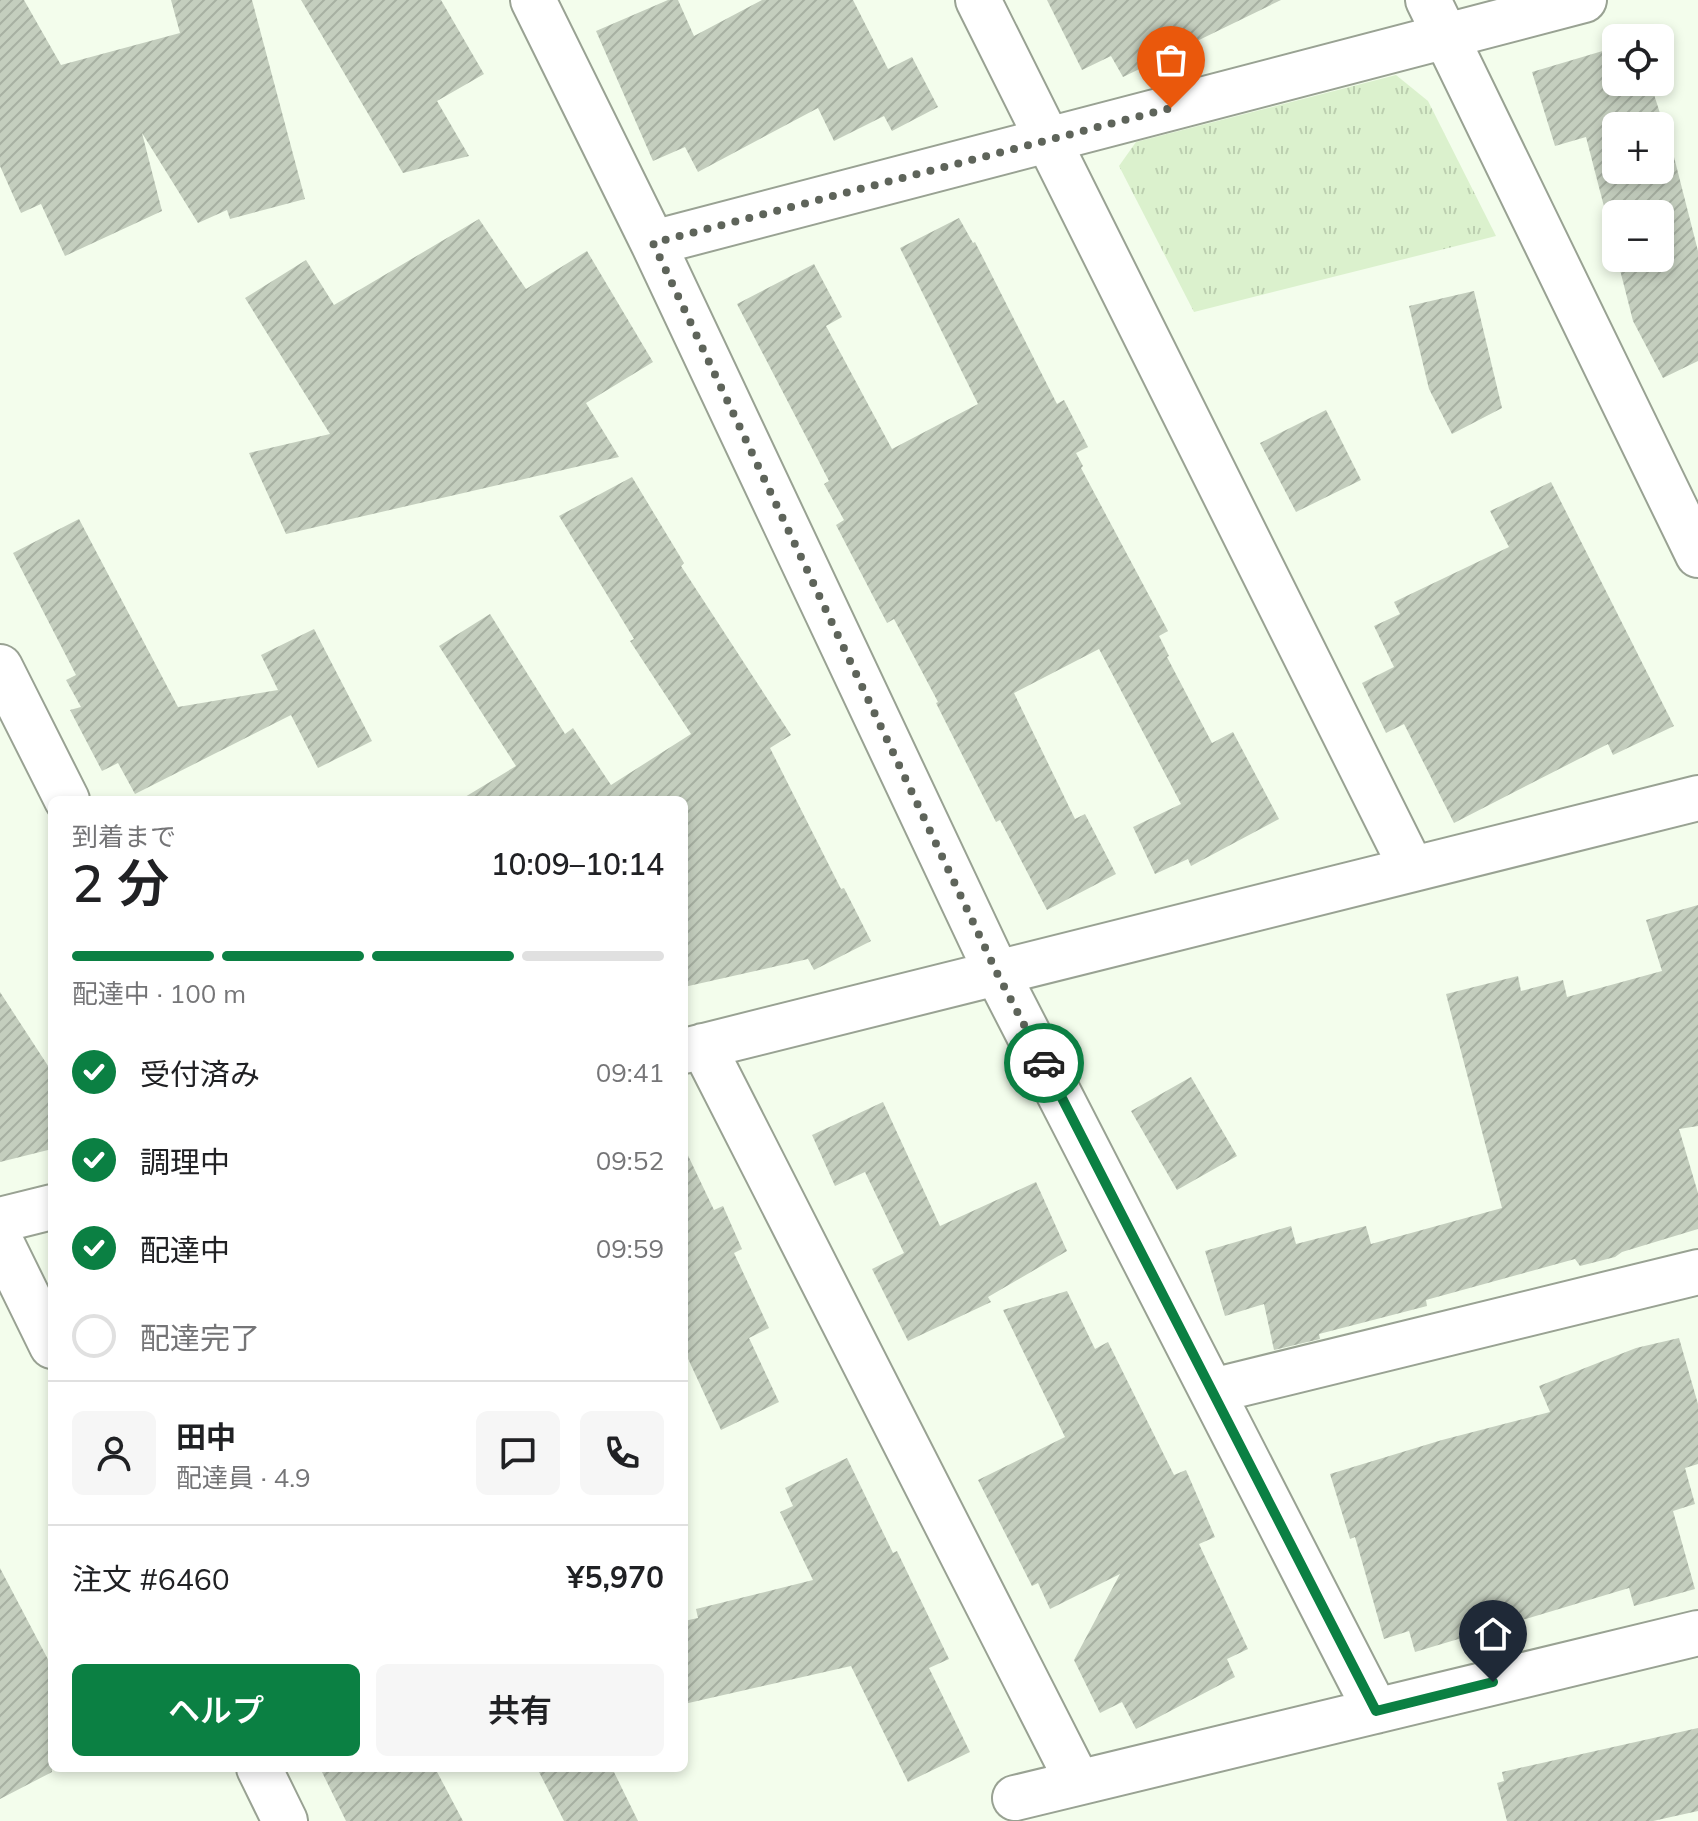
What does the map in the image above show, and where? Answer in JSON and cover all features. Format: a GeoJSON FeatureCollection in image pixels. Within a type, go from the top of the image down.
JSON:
{"type":"FeatureCollection","features":[{"type":"Feature","properties":{"kind":"street"},"geometry":{"type":"LineString","coordinates":[[533,0],[653,243],[997,973],[1376,1711]]}},
{"type":"Feature","properties":{"kind":"street"},"geometry":{"type":"LineString","coordinates":[[978,0],[1412,869]]}},
{"type":"Feature","properties":{"kind":"street"},"geometry":{"type":"LineString","coordinates":[[653,243],[1049,140],[1437,18],[1584,0]]}},
{"type":"Feature","properties":{"kind":"street"},"geometry":{"type":"LineString","coordinates":[[1437,18],[1698,555]]}},
{"type":"Feature","properties":{"kind":"street"},"geometry":{"type":"LineString","coordinates":[[0,667],[65,796]]}},
{"type":"Feature","properties":{"kind":"street"},"geometry":{"type":"LineString","coordinates":[[1078,1782],[694,1048],[1698,798]]}},
{"type":"Feature","properties":{"kind":"street"},"geometry":{"type":"LineString","coordinates":[[0,1220],[48,1208]]}},
{"type":"Feature","properties":{"kind":"street"},"geometry":{"type":"LineString","coordinates":[[0,1240],[48,1338]]}},
{"type":"Feature","properties":{"kind":"street"},"geometry":{"type":"LineString","coordinates":[[1212,1391],[1698,1272]]}},
{"type":"Feature","properties":{"kind":"street"},"geometry":{"type":"LineString","coordinates":[[1015,1798],[1698,1633]]}},
{"type":"Feature","properties":{"kind":"street"},"geometry":{"type":"LineString","coordinates":[[261,1772],[285,1821]]}},
{"type":"Feature","properties":{"kind":"green space"},"geometry":{"type":"Polygon","coordinates":[[[1396,75],[1428,101],[1496,236],[1194,312],[1119,166],[1136,142],[1396,75]]]}},
{"type":"Feature","properties":{"kind":"building"},"geometry":{"type":"Polygon","coordinates":[[[0,0],[24,0],[61,65],[180,33],[171,0],[252,0],[305,199],[230,219],[227,210],[198,223],[142,133],[162,211],[65,256],[41,204],[21,213],[0,166],[0,0]]]}},
{"type":"Feature","properties":{"kind":"building"},"geometry":{"type":"Polygon","coordinates":[[[301,0],[441,0],[484,74],[437,101],[469,156],[403,173],[301,0]]]}},
{"type":"Feature","properties":{"kind":"building"},"geometry":{"type":"Polygon","coordinates":[[[668,0],[678,0],[694,36],[762,0],[853,0],[888,69],[912,57],[938,107],[892,131],[884,116],[834,141],[818,108],[698,172],[685,147],[653,161],[596,31],[668,0]]]}},
{"type":"Feature","properties":{"kind":"building"},"geometry":{"type":"Polygon","coordinates":[[[1047,0],[1281,0],[1123,77],[1111,56],[1082,70],[1047,0]]]}},
{"type":"Feature","properties":{"kind":"building"},"geometry":{"type":"Polygon","coordinates":[[[1602,51],[1602,96],[1654,96],[1660,112],[1602,112],[1602,184],[1674,184],[1674,157],[1698,251],[1698,361],[1663,378],[1633,321],[1621,272],[1674,272],[1674,200],[1602,200],[1586,137],[1555,146],[1532,72],[1602,51]]]}},
{"type":"Feature","properties":{"kind":"building"},"geometry":{"type":"Polygon","coordinates":[[[959,218],[975,242],[1057,404],[1064,400],[1088,447],[1076,453],[1083,466],[1081,468],[1168,631],[1159,636],[1167,657],[1212,743],[1233,732],[1279,819],[1191,866],[1188,859],[1155,874],[1133,827],[1181,804],[1099,649],[1014,693],[1075,819],[1085,814],[1116,874],[1047,910],[1000,820],[996,822],[894,619],[887,623],[836,525],[844,520],[824,484],[829,481],[737,304],[814,264],[842,317],[826,326],[892,449],[978,404],[900,248],[959,218]]]}},
{"type":"Feature","properties":{"kind":"building"},"geometry":{"type":"Polygon","coordinates":[[[479,219],[526,289],[587,251],[653,362],[586,403],[619,457],[286,534],[249,453],[330,434],[245,298],[306,260],[334,305],[479,219]]]}},
{"type":"Feature","properties":{"kind":"building"},"geometry":{"type":"Polygon","coordinates":[[[1474,291],[1502,408],[1452,434],[1429,389],[1409,306],[1474,291]]]}},
{"type":"Feature","properties":{"kind":"building"},"geometry":{"type":"Polygon","coordinates":[[[1326,410],[1361,480],[1296,512],[1260,443],[1326,410]]]}},
{"type":"Feature","properties":{"kind":"building"},"geometry":{"type":"Polygon","coordinates":[[[632,477],[684,563],[681,566],[791,735],[770,748],[841,889],[844,888],[871,941],[814,970],[808,959],[688,986],[688,796],[467,796],[516,766],[439,646],[490,614],[565,734],[573,728],[611,785],[691,734],[630,641],[634,639],[559,516],[632,477]]]}},
{"type":"Feature","properties":{"kind":"building"},"geometry":{"type":"Polygon","coordinates":[[[1551,482],[1674,726],[1613,755],[1608,744],[1454,823],[1404,724],[1386,733],[1362,683],[1394,667],[1374,626],[1400,614],[1394,602],[1509,547],[1490,511],[1551,482]]]}},
{"type":"Feature","properties":{"kind":"building"},"geometry":{"type":"Polygon","coordinates":[[[79,519],[178,707],[278,690],[261,655],[314,629],[372,741],[318,768],[291,715],[135,794],[118,763],[102,771],[70,710],[81,707],[66,680],[76,675],[13,553],[79,519]]]}},
{"type":"Feature","properties":{"kind":"building"},"geometry":{"type":"Polygon","coordinates":[[[1698,905],[1698,1126],[1679,1129],[1698,1193],[1698,1229],[1622,1252],[1615,1257],[1580,1266],[1575,1259],[1426,1300],[1427,1306],[1319,1334],[1320,1339],[1274,1350],[1264,1304],[1225,1316],[1205,1251],[1291,1226],[1296,1244],[1366,1226],[1371,1244],[1502,1208],[1446,994],[1518,976],[1521,991],[1563,980],[1567,997],[1662,971],[1646,920],[1698,905]]]}},
{"type":"Feature","properties":{"kind":"building"},"geometry":{"type":"Polygon","coordinates":[[[0,992],[48,1066],[48,1150],[0,1162],[0,992]]]}},
{"type":"Feature","properties":{"kind":"building"},"geometry":{"type":"Polygon","coordinates":[[[1191,1077],[1237,1156],[1177,1190],[1131,1111],[1191,1077]]]}},
{"type":"Feature","properties":{"kind":"building"},"geometry":{"type":"Polygon","coordinates":[[[883,1102],[940,1226],[1036,1182],[1067,1251],[988,1297],[991,1302],[908,1341],[872,1269],[904,1253],[865,1172],[835,1186],[812,1135],[883,1102]]]}},
{"type":"Feature","properties":{"kind":"building"},"geometry":{"type":"Polygon","coordinates":[[[688,1155],[714,1210],[723,1206],[742,1249],[734,1253],[769,1328],[749,1338],[779,1402],[721,1430],[688,1359],[688,1155]]]}},
{"type":"Feature","properties":{"kind":"building"},"geometry":{"type":"Polygon","coordinates":[[[1067,1291],[1095,1349],[1108,1342],[1174,1475],[1186,1470],[1215,1537],[1199,1544],[1248,1649],[1227,1659],[1235,1677],[1136,1729],[1122,1702],[1100,1713],[1074,1660],[1120,1574],[1050,1609],[1038,1583],[1032,1586],[978,1480],[1065,1437],[1003,1310],[1067,1291]]]}},
{"type":"Feature","properties":{"kind":"building"},"geometry":{"type":"Polygon","coordinates":[[[1679,1338],[1698,1404],[1698,1464],[1685,1468],[1695,1504],[1673,1511],[1695,1589],[1634,1606],[1629,1588],[1415,1652],[1409,1631],[1384,1639],[1355,1537],[1350,1539],[1330,1474],[1550,1412],[1539,1386],[1636,1348],[1679,1338]]]}},
{"type":"Feature","properties":{"kind":"building"},"geometry":{"type":"Polygon","coordinates":[[[847,1458],[893,1553],[897,1551],[949,1659],[929,1668],[970,1752],[908,1782],[851,1666],[688,1703],[688,1620],[698,1618],[696,1609],[813,1580],[780,1512],[793,1506],[785,1488],[847,1458]]]}},
{"type":"Feature","properties":{"kind":"building"},"geometry":{"type":"Polygon","coordinates":[[[0,1568],[48,1659],[48,1772],[52,1772],[0,1799],[0,1568]]]}},
{"type":"Feature","properties":{"kind":"building"},"geometry":{"type":"Polygon","coordinates":[[[1698,1728],[1698,1811],[1653,1821],[1507,1821],[1497,1783],[1504,1781],[1502,1772],[1698,1728]]]}},
{"type":"Feature","properties":{"kind":"building"},"geometry":{"type":"Polygon","coordinates":[[[322,1772],[437,1772],[463,1821],[346,1821],[322,1772]]]}},
{"type":"Feature","properties":{"kind":"building"},"geometry":{"type":"Polygon","coordinates":[[[539,1772],[614,1772],[638,1821],[564,1821],[539,1772]]]}},
{"type":"Feature","properties":{"kind":"way so far"},"geometry":{"type":"LineString","coordinates":[[1044,1063],[997,973],[653,243],[1171,108]]}},
{"type":"Feature","properties":{"kind":"route"},"geometry":{"type":"LineString","coordinates":[[1044,1063],[1376,1711],[1493,1682]]}}]}
